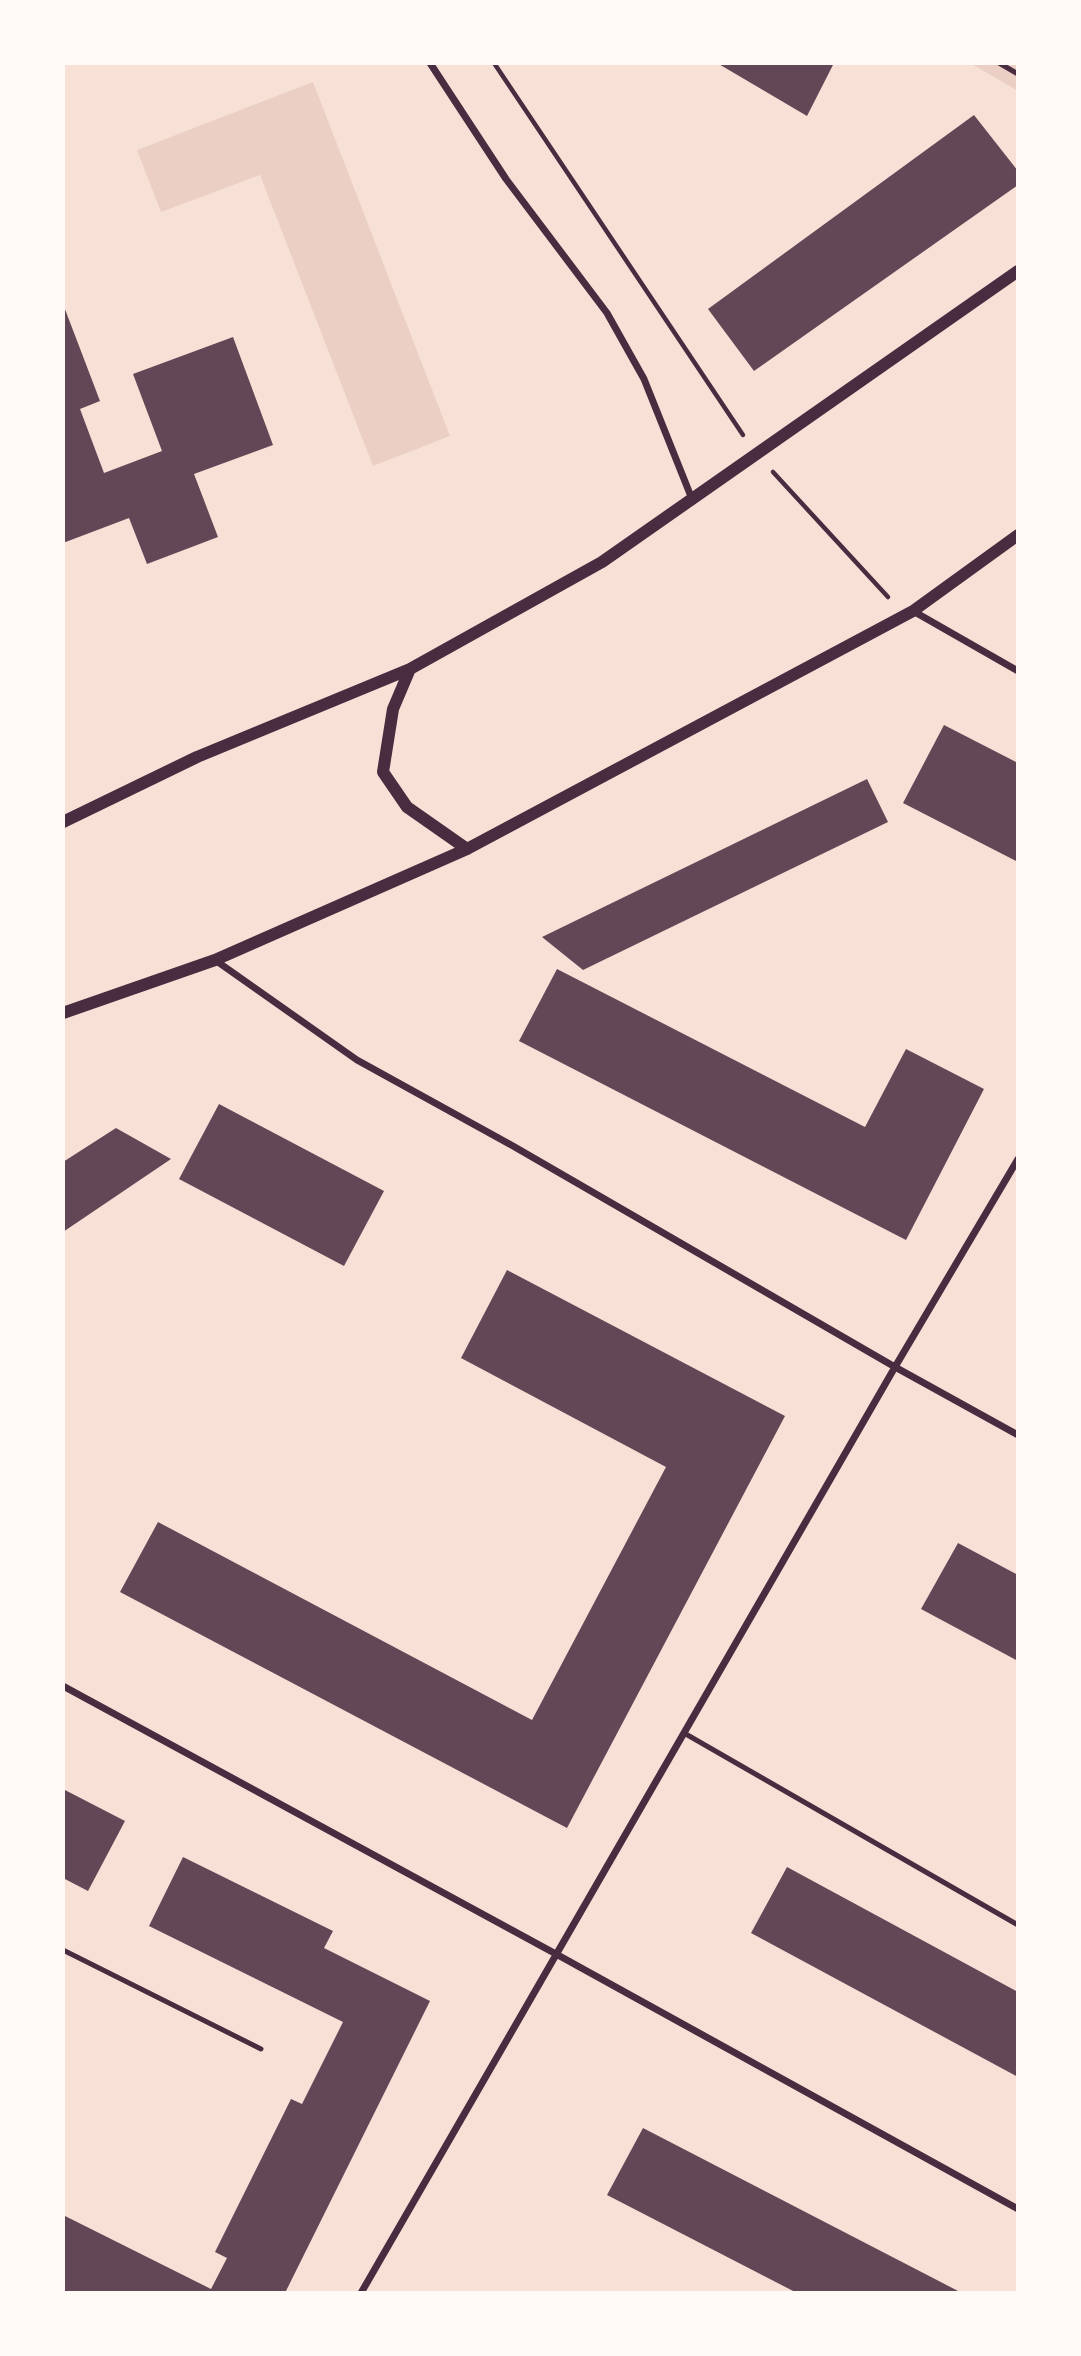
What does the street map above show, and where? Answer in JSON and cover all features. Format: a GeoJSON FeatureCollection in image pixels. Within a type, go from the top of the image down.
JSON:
{"type":"FeatureCollection","features":[{"type":"Feature","properties":{"kind":"street"},"geometry":{"type":"LineString","coordinates":[[430,63],[506,179],[607,313],[644,379],[692,499]]}},
{"type":"Feature","properties":{"kind":"street"},"geometry":{"type":"LineString","coordinates":[[63,822],[197,757],[410,669],[603,562],[1018,271]]}},
{"type":"Feature","properties":{"kind":"street"},"geometry":{"type":"LineString","coordinates":[[63,1013],[215,960],[467,849],[909,613],[1018,535]]}},
{"type":"Feature","properties":{"kind":"street"},"geometry":{"type":"LineString","coordinates":[[909,613],[1018,671]]}},
{"type":"Feature","properties":{"kind":"street"},"geometry":{"type":"LineString","coordinates":[[410,669],[393,709],[383,772],[407,807],[467,849]]}},
{"type":"Feature","properties":{"kind":"street"},"geometry":{"type":"LineString","coordinates":[[215,960],[357,1060],[513,1146],[895,1367],[1018,1434]]}},
{"type":"Feature","properties":{"kind":"street"},"geometry":{"type":"LineString","coordinates":[[361,2293],[895,1367],[1017,1164]]}},
{"type":"Feature","properties":{"kind":"street"},"geometry":{"type":"LineString","coordinates":[[63,1686],[1018,2209]]}},
{"type":"Feature","properties":{"kind":"lane"},"geometry":{"type":"LineString","coordinates":[[999,63],[1018,74]]}},
{"type":"Feature","properties":{"kind":"lane"},"geometry":{"type":"LineString","coordinates":[[684,1732],[1018,1924]]}},
{"type":"Feature","properties":{"kind":"lane"},"geometry":{"type":"LineString","coordinates":[[63,1950],[261,2049]]}},
{"type":"Feature","properties":{"kind":"path"},"geometry":{"type":"LineString","coordinates":[[494,63],[756,454],[909,613]]}},
{"type":"Feature","properties":{"kind":"shaded area"},"geometry":{"type":"Polygon","coordinates":[[[970,63],[1018,63],[1018,91],[970,63]]]}},
{"type":"Feature","properties":{"kind":"shaded area"},"geometry":{"type":"Polygon","coordinates":[[[313,82],[450,436],[373,466],[260,175],[161,212],[137,150],[313,82]]]}},
{"type":"Feature","properties":{"kind":"building"},"geometry":{"type":"Polygon","coordinates":[[[717,63],[834,63],[807,116],[717,63]]]}},
{"type":"Feature","properties":{"kind":"building"},"geometry":{"type":"Polygon","coordinates":[[[974,115],[1018,171],[1018,185],[754,371],[708,309],[974,115]]]}},
{"type":"Feature","properties":{"kind":"building"},"geometry":{"type":"Polygon","coordinates":[[[63,304],[100,401],[80,409],[104,473],[162,451],[133,374],[233,337],[273,445],[194,474],[218,537],[147,564],[129,518],[63,543],[63,304]]]}},
{"type":"Feature","properties":{"kind":"building"},"geometry":{"type":"Polygon","coordinates":[[[944,725],[1018,763],[1018,862],[903,803],[944,725]]]}},
{"type":"Feature","properties":{"kind":"building"},"geometry":{"type":"Polygon","coordinates":[[[867,779],[888,822],[583,970],[542,937],[867,779]]]}},
{"type":"Feature","properties":{"kind":"building"},"geometry":{"type":"Polygon","coordinates":[[[557,969],[865,1127],[906,1049],[984,1089],[906,1240],[519,1041],[557,969]]]}},
{"type":"Feature","properties":{"kind":"building"},"geometry":{"type":"Polygon","coordinates":[[[219,1104],[384,1191],[344,1266],[179,1179],[219,1104]]]}},
{"type":"Feature","properties":{"kind":"building"},"geometry":{"type":"Polygon","coordinates":[[[116,1128],[171,1159],[63,1232],[63,1162],[116,1128]]]}},
{"type":"Feature","properties":{"kind":"building"},"geometry":{"type":"Polygon","coordinates":[[[507,1270],[785,1416],[567,1828],[120,1592],[158,1522],[532,1720],[666,1467],[461,1358],[507,1270]]]}},
{"type":"Feature","properties":{"kind":"building"},"geometry":{"type":"Polygon","coordinates":[[[958,1543],[1018,1575],[1018,1661],[921,1609],[958,1543]]]}},
{"type":"Feature","properties":{"kind":"building"},"geometry":{"type":"Polygon","coordinates":[[[63,1789],[125,1821],[88,1891],[63,1878],[63,1789]]]}},
{"type":"Feature","properties":{"kind":"building"},"geometry":{"type":"Polygon","coordinates":[[[183,1857],[333,1931],[324,1948],[430,2001],[285,2293],[63,2293],[63,2215],[211,2289],[227,2258],[215,2252],[291,2099],[302,2104],[343,2022],[149,1926],[183,1857]]]}},
{"type":"Feature","properties":{"kind":"building"},"geometry":{"type":"Polygon","coordinates":[[[787,1867],[1018,1992],[1018,2077],[751,1933],[787,1867]]]}},
{"type":"Feature","properties":{"kind":"building"},"geometry":{"type":"Polygon","coordinates":[[[643,2128],[962,2293],[797,2293],[607,2195],[643,2128]]]}}]}
